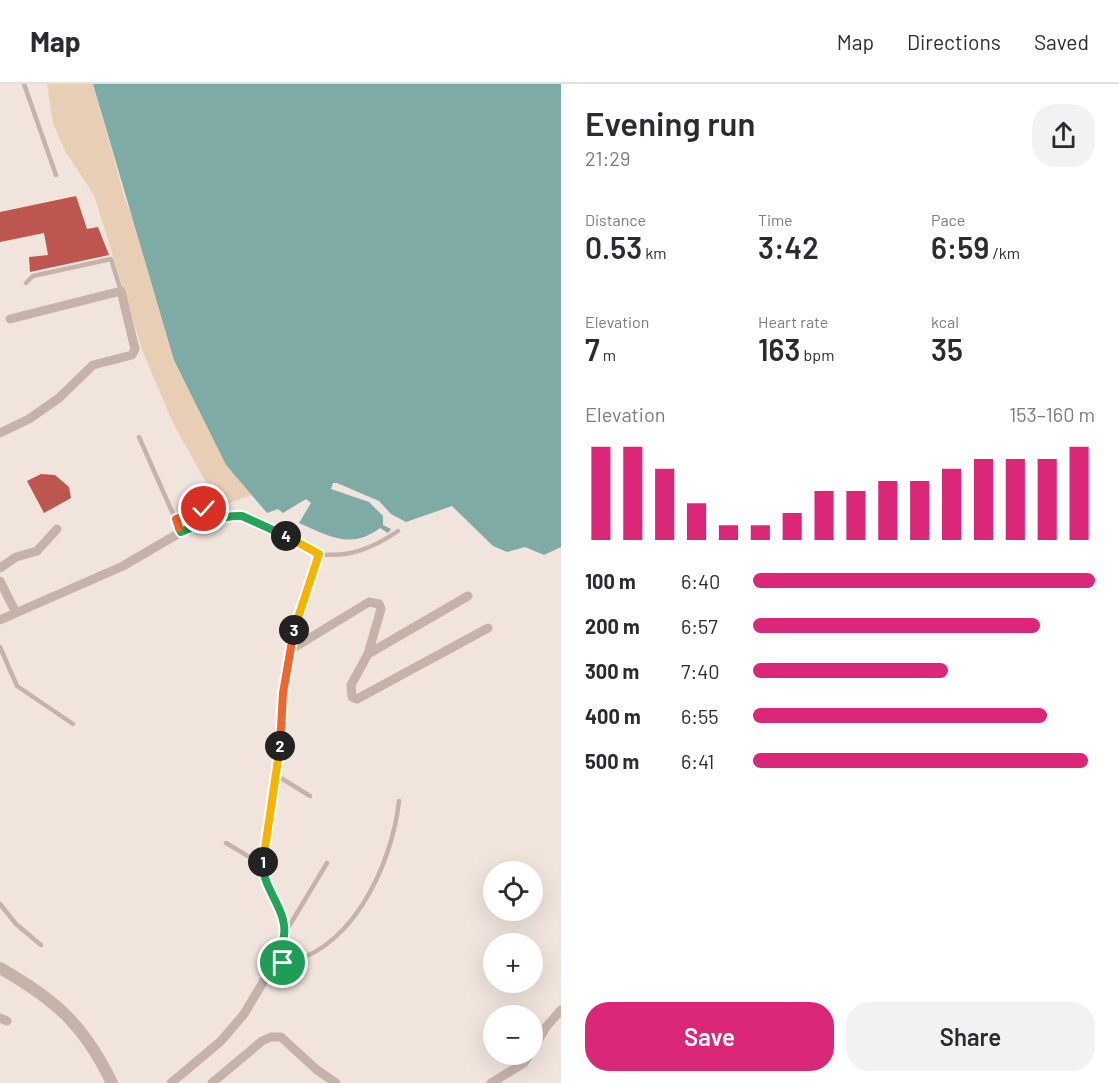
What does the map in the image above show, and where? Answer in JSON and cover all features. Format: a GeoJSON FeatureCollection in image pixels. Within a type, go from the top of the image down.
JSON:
{"type":"FeatureCollection","features":[{"type":"Feature","properties":{"kind":"street"},"geometry":{"type":"LineString","coordinates":[[0,433],[29,419],[59,398],[93,365],[132,356],[135,349],[121,291],[10,319]]}},
{"type":"Feature","properties":{"kind":"street"},"geometry":{"type":"LineString","coordinates":[[0,620],[15,611],[123,566],[181,532],[221,517],[242,516],[319,554],[290,650],[263,865],[264,876],[281,913],[284,935],[274,964],[244,1014],[221,1041],[171,1083]]}},
{"type":"Feature","properties":{"kind":"street"},"geometry":{"type":"LineString","coordinates":[[0,568],[16,557],[37,551],[57,529]]}},
{"type":"Feature","properties":{"kind":"street"},"geometry":{"type":"LineString","coordinates":[[0,581],[15,611]]}},
{"type":"Feature","properties":{"kind":"street"},"geometry":{"type":"LineString","coordinates":[[368,654],[468,596]]}},
{"type":"Feature","properties":{"kind":"street"},"geometry":{"type":"LineString","coordinates":[[290,650],[320,629],[369,602],[374,602],[381,609],[368,654],[351,685],[352,697],[357,699],[488,628]]}},
{"type":"Feature","properties":{"kind":"street"},"geometry":{"type":"LineString","coordinates":[[0,969],[22,981],[78,1024],[97,1052],[112,1083]]}},
{"type":"Feature","properties":{"kind":"street"},"geometry":{"type":"LineString","coordinates":[[543,1033],[561,1010]]}},
{"type":"Feature","properties":{"kind":"street"},"geometry":{"type":"LineString","coordinates":[[212,1083],[227,1069],[271,1037],[281,1037],[317,1070],[336,1083]]}},
{"type":"Feature","properties":{"kind":"street"},"geometry":{"type":"LineString","coordinates":[[491,1083],[521,1065]]}},
{"type":"Feature","properties":{"kind":"lane"},"geometry":{"type":"LineString","coordinates":[[24,84],[56,175]]}},
{"type":"Feature","properties":{"kind":"lane"},"geometry":{"type":"LineString","coordinates":[[26,284],[33,276],[111,259],[121,291]]}},
{"type":"Feature","properties":{"kind":"lane"},"geometry":{"type":"LineString","coordinates":[[139,437],[181,532]]}},
{"type":"Feature","properties":{"kind":"lane"},"geometry":{"type":"LineString","coordinates":[[176,519],[204,509]]}},
{"type":"Feature","properties":{"kind":"lane"},"geometry":{"type":"LineString","coordinates":[[319,554],[348,555],[366,549],[398,531]]}},
{"type":"Feature","properties":{"kind":"lane"},"geometry":{"type":"LineString","coordinates":[[0,647],[17,686],[73,724]]}},
{"type":"Feature","properties":{"kind":"lane"},"geometry":{"type":"LineString","coordinates":[[276,775],[310,796]]}},
{"type":"Feature","properties":{"kind":"lane"},"geometry":{"type":"LineString","coordinates":[[274,964],[302,958],[343,931],[368,896],[388,856],[396,826],[399,801]]}},
{"type":"Feature","properties":{"kind":"lane"},"geometry":{"type":"LineString","coordinates":[[226,843],[263,865]]}},
{"type":"Feature","properties":{"kind":"lane"},"geometry":{"type":"LineString","coordinates":[[284,935],[327,862]]}},
{"type":"Feature","properties":{"kind":"lane"},"geometry":{"type":"LineString","coordinates":[[0,904],[16,924],[41,945]]}},
{"type":"Feature","properties":{"kind":"sand"},"geometry":{"type":"Polygon","coordinates":[[[47,84],[93,84],[125,199],[226,465],[252,495],[223,505],[203,477],[173,423],[143,352],[94,195],[65,151],[53,123],[47,84]]]}},
{"type":"Feature","properties":{"kind":"water"},"geometry":{"type":"Polygon","coordinates":[[[93,84],[561,84],[561,547],[544,555],[525,547],[507,552],[493,546],[452,506],[406,522],[391,514],[379,501],[337,483],[333,483],[331,489],[369,502],[383,516],[383,525],[391,529],[388,533],[380,528],[369,535],[350,540],[320,532],[299,523],[311,503],[306,499],[283,513],[278,509],[267,513],[226,465],[174,360],[93,84]]]}},
{"type":"Feature","properties":{"kind":"building"},"geometry":{"type":"Polygon","coordinates":[[[76,196],[87,229],[98,227],[109,255],[30,272],[29,257],[48,255],[44,233],[0,242],[0,212],[76,196]]]}},
{"type":"Feature","properties":{"kind":"building"},"geometry":{"type":"Polygon","coordinates":[[[41,474],[55,475],[69,487],[71,498],[44,513],[27,481],[41,474]]]}},
{"type":"Feature","properties":{"kind":"route"},"geometry":{"type":"LineString","coordinates":[[204,509],[176,519],[181,532],[221,517],[242,516],[319,554],[290,650],[283,693],[280,749],[263,865],[264,876],[281,913],[284,935],[274,964],[283,963]]}}]}
